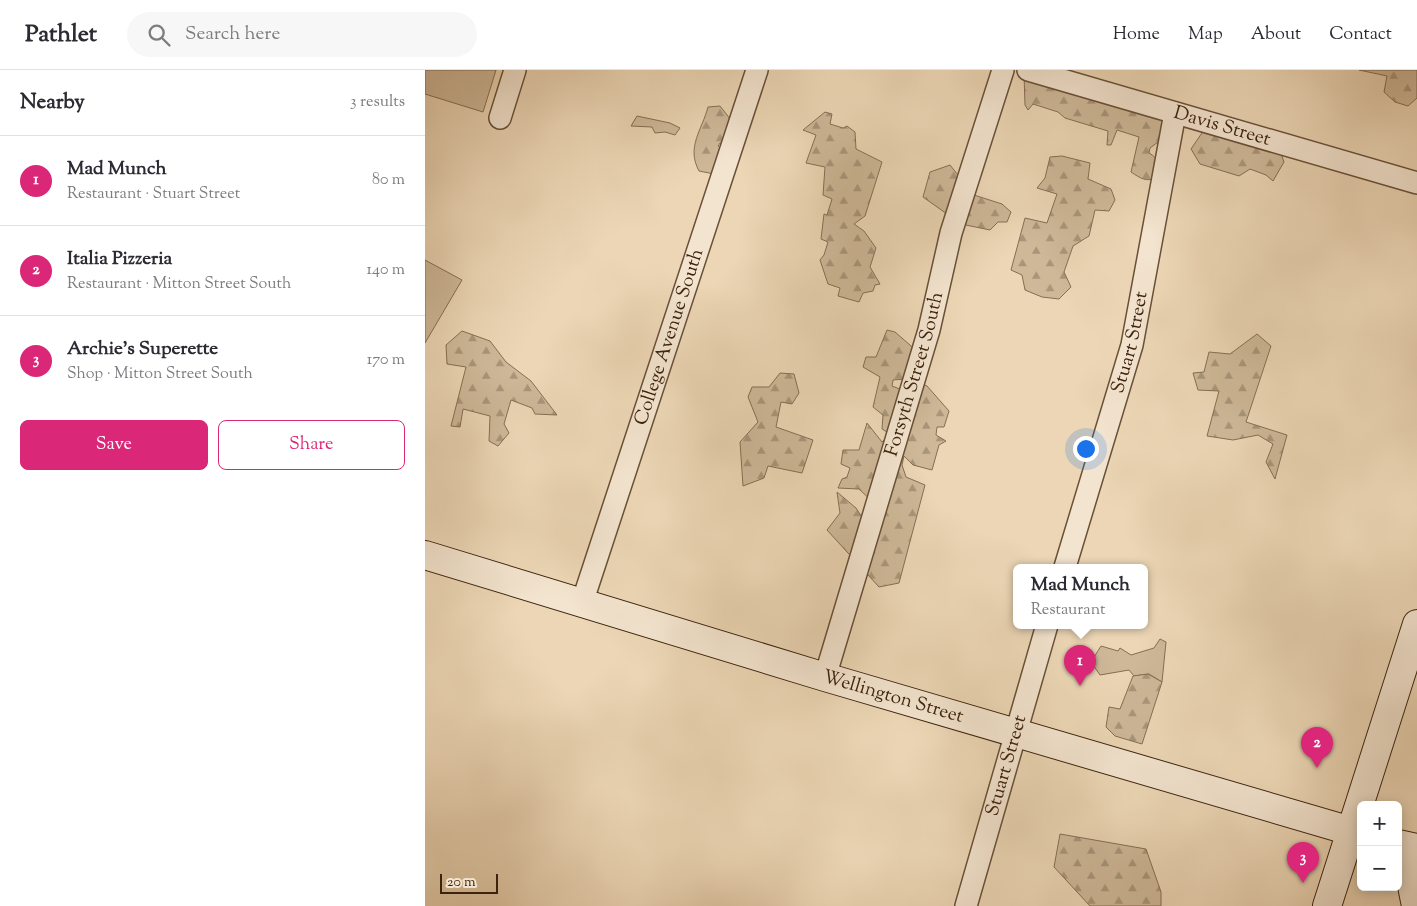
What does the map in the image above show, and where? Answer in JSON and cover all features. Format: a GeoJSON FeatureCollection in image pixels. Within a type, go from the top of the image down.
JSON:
{"type":"FeatureCollection","features":[{"type":"Feature","properties":{"kind":"main road","name":"Wellington Street"},"geometry":{"type":"LineString","coordinates":[[425,555],[1357,837]]}},
{"type":"Feature","properties":{"kind":"main road"},"geometry":{"type":"LineString","coordinates":[[1367,801],[1417,624]]}},
{"type":"Feature","properties":{"kind":"main road"},"geometry":{"type":"LineString","coordinates":[[1327,906],[1357,837]]}},
{"type":"Feature","properties":{"kind":"main road"},"geometry":{"type":"LineString","coordinates":[[1402,845],[1417,848]]}},
{"type":"Feature","properties":{"kind":"main road"},"geometry":{"type":"LineString","coordinates":[[1416,906],[1409,871],[1417,863]]}},
{"type":"Feature","properties":{"kind":"main road"},"geometry":{"type":"LineString","coordinates":[[1396,891],[1407,906]]}},
{"type":"Feature","properties":{"kind":"street"},"geometry":{"type":"LineString","coordinates":[[500,118],[515,70]]}},
{"type":"Feature","properties":{"kind":"street","name":"College Avenue South"},"geometry":{"type":"LineString","coordinates":[[582,603],[757,70]]}},
{"type":"Feature","properties":{"kind":"street","name":"Forsyth Street South"},"geometry":{"type":"LineString","coordinates":[[825,677],[929,330],[951,233],[1003,70]]}},
{"type":"Feature","properties":{"kind":"street","name":"Davis Street"},"geometry":{"type":"LineString","coordinates":[[1028,70],[1417,182]]}},
{"type":"Feature","properties":{"kind":"street","name":"Stuart Street"},"geometry":{"type":"LineString","coordinates":[[1066,564],[1132,345],[1175,113]]}},
{"type":"Feature","properties":{"kind":"street","name":"Stuart Street"},"geometry":{"type":"LineString","coordinates":[[966,906],[1014,733],[1046,629]]}},
{"type":"Feature","properties":{"kind":"green space"},"geometry":{"type":"Polygon","coordinates":[[[425,70],[496,70],[483,112],[425,94],[425,70]]]}},
{"type":"Feature","properties":{"kind":"green space"},"geometry":{"type":"Polygon","coordinates":[[[1359,70],[1417,70],[1417,98],[1408,106],[1395,102],[1384,92],[1387,76],[1359,70]]]}},
{"type":"Feature","properties":{"kind":"green space"},"geometry":{"type":"Polygon","coordinates":[[[1024,74],[1166,112],[1158,142],[1150,148],[1149,153],[1158,163],[1157,177],[1147,180],[1131,172],[1139,137],[1117,130],[1111,145],[1107,145],[1108,131],[1065,118],[1058,112],[1033,104],[1028,110],[1025,105],[1024,74]]]}},
{"type":"Feature","properties":{"kind":"green space"},"geometry":{"type":"Polygon","coordinates":[[[720,106],[731,120],[725,144],[720,143],[718,146],[723,150],[714,174],[699,171],[694,154],[696,139],[708,107],[720,106]]]}},
{"type":"Feature","properties":{"kind":"green space"},"geometry":{"type":"Polygon","coordinates":[[[825,112],[832,114],[830,124],[843,128],[847,126],[855,132],[856,149],[882,162],[865,216],[854,224],[864,231],[876,248],[870,267],[880,284],[875,285],[873,291],[863,293],[859,302],[838,296],[840,288],[828,284],[820,260],[824,255],[828,242],[821,239],[824,214],[827,215],[832,199],[823,195],[825,167],[806,163],[816,135],[803,130],[825,112]]]}},
{"type":"Feature","properties":{"kind":"green space"},"geometry":{"type":"Polygon","coordinates":[[[637,116],[670,123],[680,128],[675,135],[665,132],[655,133],[652,127],[631,126],[637,116]]]}},
{"type":"Feature","properties":{"kind":"green space"},"geometry":{"type":"Polygon","coordinates":[[[1208,124],[1278,145],[1284,162],[1273,181],[1266,175],[1250,169],[1239,176],[1200,164],[1191,149],[1208,124]]]}},
{"type":"Feature","properties":{"kind":"green space"},"geometry":{"type":"Polygon","coordinates":[[[1062,156],[1090,163],[1088,179],[1111,189],[1115,200],[1109,211],[1095,210],[1089,236],[1073,246],[1064,272],[1071,287],[1059,299],[1042,297],[1025,290],[1022,275],[1011,270],[1025,218],[1047,223],[1057,194],[1037,188],[1045,178],[1050,157],[1062,156]]]}},
{"type":"Feature","properties":{"kind":"green space"},"geometry":{"type":"Polygon","coordinates":[[[950,165],[974,195],[1002,204],[1011,212],[1007,222],[998,222],[990,230],[961,224],[923,197],[930,172],[950,165]]]}},
{"type":"Feature","properties":{"kind":"green space"},"geometry":{"type":"Polygon","coordinates":[[[425,260],[462,280],[425,343],[425,260]]]}},
{"type":"Feature","properties":{"kind":"green space"},"geometry":{"type":"Polygon","coordinates":[[[887,330],[895,332],[918,352],[905,379],[893,380],[892,386],[905,391],[918,382],[927,386],[949,411],[944,427],[937,427],[936,435],[946,441],[939,445],[932,470],[913,465],[904,456],[902,465],[906,477],[925,485],[899,583],[879,587],[827,530],[840,513],[837,492],[856,508],[867,525],[874,503],[859,489],[838,488],[842,479],[847,477],[850,468],[841,464],[843,450],[859,450],[867,423],[882,442],[890,434],[882,429],[883,415],[873,407],[880,377],[863,367],[866,357],[876,357],[887,330]]]}},
{"type":"Feature","properties":{"kind":"green space"},"geometry":{"type":"Polygon","coordinates":[[[462,331],[490,341],[506,362],[531,381],[557,415],[535,414],[532,408],[511,400],[504,424],[509,433],[498,446],[489,441],[490,416],[463,409],[460,427],[451,426],[466,367],[447,364],[446,345],[462,331]]]}},
{"type":"Feature","properties":{"kind":"green space"},"geometry":{"type":"Polygon","coordinates":[[[1257,334],[1271,346],[1246,422],[1287,435],[1275,479],[1266,462],[1273,444],[1258,435],[1233,440],[1207,436],[1219,391],[1198,390],[1193,373],[1204,372],[1209,352],[1230,354],[1257,334]]]}},
{"type":"Feature","properties":{"kind":"green space"},"geometry":{"type":"Polygon","coordinates":[[[780,373],[794,374],[799,393],[792,404],[781,402],[776,427],[813,440],[802,473],[768,466],[764,478],[743,486],[740,442],[758,422],[748,397],[752,387],[769,387],[780,373]]]}},
{"type":"Feature","properties":{"kind":"green space"},"geometry":{"type":"Polygon","coordinates":[[[1160,639],[1166,642],[1162,682],[1149,674],[1134,676],[1129,670],[1100,675],[1091,662],[1101,646],[1118,651],[1120,648],[1131,655],[1154,648],[1160,639]]]}},
{"type":"Feature","properties":{"kind":"green space"},"geometry":{"type":"Polygon","coordinates":[[[1148,674],[1162,682],[1142,744],[1115,736],[1106,727],[1109,707],[1120,709],[1133,676],[1148,674]]]}},
{"type":"Feature","properties":{"kind":"green space"},"geometry":{"type":"Polygon","coordinates":[[[1060,834],[1146,849],[1161,892],[1161,906],[1090,906],[1054,867],[1060,834]]]}},
{"type":"Feature","properties":{"kind":"place","name":"Mad Munch"},"geometry":{"type":"Point","coordinates":[1080,686]}},
{"type":"Feature","properties":{"kind":"place","name":"Italia Pizzeria"},"geometry":{"type":"Point","coordinates":[1317,768]}},
{"type":"Feature","properties":{"kind":"place","name":"Archie's Superette"},"geometry":{"type":"Point","coordinates":[1303,883]}}]}
